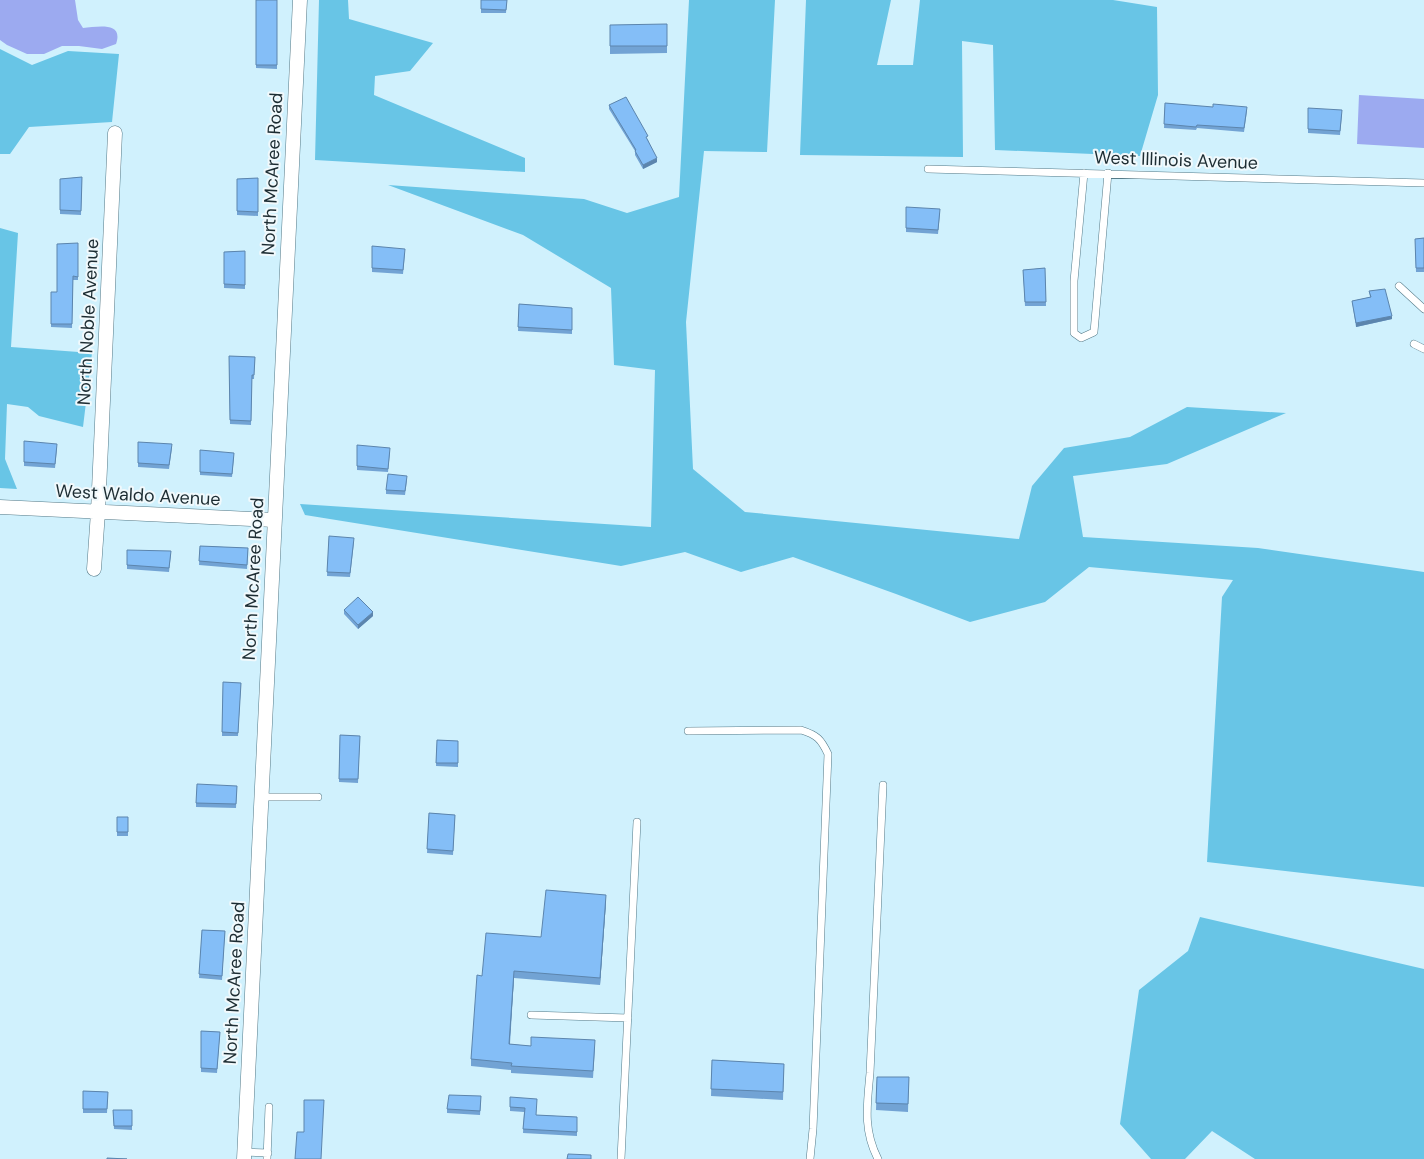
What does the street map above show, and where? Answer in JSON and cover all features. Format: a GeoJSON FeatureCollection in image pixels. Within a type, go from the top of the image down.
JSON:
{"type":"FeatureCollection","features":[{"type":"Feature","properties":{"kind":"street","name":"North McAree Road"},"geometry":{"type":"LineString","coordinates":[[244,1155],[300,0]]}},
{"type":"Feature","properties":{"kind":"street","name":"North Noble Avenue"},"geometry":{"type":"LineString","coordinates":[[94,569],[115,133]]}},
{"type":"Feature","properties":{"kind":"street","name":"West Waldo Avenue"},"geometry":{"type":"LineString","coordinates":[[0,507],[274,520]]}},
{"type":"Feature","properties":{"kind":"lane","name":"West Illinois Avenue"},"geometry":{"type":"LineString","coordinates":[[928,168],[1424,183]]}},
{"type":"Feature","properties":{"kind":"lane"},"geometry":{"type":"LineString","coordinates":[[1084,173],[1074,281],[1074,333],[1081,338],[1094,332],[1108,173]]}},
{"type":"Feature","properties":{"kind":"lane"},"geometry":{"type":"LineString","coordinates":[[1399,286],[1424,309]]}},
{"type":"Feature","properties":{"kind":"lane"},"geometry":{"type":"LineString","coordinates":[[1414,344],[1424,349]]}},
{"type":"Feature","properties":{"kind":"lane"},"geometry":{"type":"LineString","coordinates":[[688,731],[802,730],[814,734],[823,743],[828,754],[813,1129],[810,1159]]}},
{"type":"Feature","properties":{"kind":"lane"},"geometry":{"type":"LineString","coordinates":[[878,1159],[868,1136],[867,1113],[882,786]]}},
{"type":"Feature","properties":{"kind":"lane"},"geometry":{"type":"LineString","coordinates":[[261,797],[318,797]]}},
{"type":"Feature","properties":{"kind":"lane"},"geometry":{"type":"LineString","coordinates":[[621,1159],[637,822]]}},
{"type":"Feature","properties":{"kind":"lane"},"geometry":{"type":"LineString","coordinates":[[531,1015],[628,1018]]}},
{"type":"Feature","properties":{"kind":"lane"},"geometry":{"type":"LineString","coordinates":[[244,1155],[268,1156],[269,1107]]}},
{"type":"Feature","properties":{"kind":"shaded area"},"geometry":{"type":"Polygon","coordinates":[[[0,0],[75,0],[78,20],[83,28],[108,27],[113,29],[117,37],[116,44],[102,49],[62,46],[44,54],[27,54],[0,40],[0,0]]]}},
{"type":"Feature","properties":{"kind":"shaded area"},"geometry":{"type":"Polygon","coordinates":[[[319,0],[348,0],[349,19],[433,43],[410,71],[375,76],[374,95],[525,158],[525,172],[315,160],[319,0]]]}},
{"type":"Feature","properties":{"kind":"shaded area"},"geometry":{"type":"Polygon","coordinates":[[[689,0],[775,0],[767,152],[704,151],[686,322],[693,469],[745,512],[1019,539],[1032,486],[1064,448],[1130,437],[1187,407],[1286,413],[1167,464],[1073,476],[1083,537],[1258,548],[1424,572],[1424,887],[1207,862],[1222,597],[1233,580],[1089,567],[1045,602],[970,622],[793,557],[741,572],[685,552],[621,566],[305,515],[300,504],[651,527],[655,370],[614,365],[611,288],[523,235],[388,185],[584,199],[627,213],[679,197],[689,0]]]}},
{"type":"Feature","properties":{"kind":"shaded area"},"geometry":{"type":"Polygon","coordinates":[[[806,0],[891,0],[877,65],[913,65],[920,0],[1113,0],[1157,7],[1158,95],[1140,156],[995,150],[993,45],[962,41],[963,157],[800,155],[806,0]]]}},
{"type":"Feature","properties":{"kind":"shaded area"},"geometry":{"type":"Polygon","coordinates":[[[0,49],[32,65],[68,51],[119,54],[112,122],[29,127],[10,154],[0,154],[0,49]]]}},
{"type":"Feature","properties":{"kind":"shaded area"},"geometry":{"type":"Polygon","coordinates":[[[1359,95],[1424,99],[1424,148],[1357,144],[1359,95]]]}},
{"type":"Feature","properties":{"kind":"shaded area"},"geometry":{"type":"Polygon","coordinates":[[[0,228],[18,233],[11,347],[92,353],[83,427],[39,416],[28,407],[7,404],[5,459],[17,489],[0,488],[0,228]]]}},
{"type":"Feature","properties":{"kind":"shaded area"},"geometry":{"type":"Polygon","coordinates":[[[1200,917],[1424,969],[1424,1159],[1255,1159],[1212,1131],[1185,1159],[1151,1159],[1120,1124],[1139,990],[1188,951],[1200,917]]]}},
{"type":"Feature","properties":{"kind":"building"},"geometry":{"type":"Polygon","coordinates":[[[256,0],[277,0],[277,65],[256,65],[256,0]]]}},
{"type":"Feature","properties":{"kind":"building"},"geometry":{"type":"Polygon","coordinates":[[[481,0],[507,0],[506,10],[481,9],[481,0]]]}},
{"type":"Feature","properties":{"kind":"building"},"geometry":{"type":"Polygon","coordinates":[[[667,24],[667,46],[610,46],[610,25],[667,24]]]}},
{"type":"Feature","properties":{"kind":"building"},"geometry":{"type":"Polygon","coordinates":[[[626,97],[648,136],[646,137],[657,158],[643,165],[609,105],[626,97]]]}},
{"type":"Feature","properties":{"kind":"building"},"geometry":{"type":"Polygon","coordinates":[[[1165,103],[1213,107],[1213,104],[1247,107],[1244,128],[1164,124],[1165,103]]]}},
{"type":"Feature","properties":{"kind":"building"},"geometry":{"type":"Polygon","coordinates":[[[1308,108],[1342,110],[1340,131],[1308,129],[1308,108]]]}},
{"type":"Feature","properties":{"kind":"building"},"geometry":{"type":"Polygon","coordinates":[[[82,177],[81,211],[60,210],[60,179],[82,177]]]}},
{"type":"Feature","properties":{"kind":"building"},"geometry":{"type":"Polygon","coordinates":[[[258,178],[258,212],[237,211],[237,179],[258,178]]]}},
{"type":"Feature","properties":{"kind":"building"},"geometry":{"type":"Polygon","coordinates":[[[906,207],[940,209],[938,230],[906,228],[906,207]]]}},
{"type":"Feature","properties":{"kind":"building"},"geometry":{"type":"Polygon","coordinates":[[[1424,238],[1424,268],[1416,268],[1415,239],[1424,238]]]}},
{"type":"Feature","properties":{"kind":"building"},"geometry":{"type":"Polygon","coordinates":[[[78,243],[78,277],[73,276],[72,324],[51,324],[51,292],[57,292],[57,244],[78,243]]]}},
{"type":"Feature","properties":{"kind":"building"},"geometry":{"type":"Polygon","coordinates":[[[372,246],[405,249],[403,270],[372,268],[372,246]]]}},
{"type":"Feature","properties":{"kind":"building"},"geometry":{"type":"Polygon","coordinates":[[[245,251],[245,285],[224,284],[224,252],[245,251]]]}},
{"type":"Feature","properties":{"kind":"building"},"geometry":{"type":"Polygon","coordinates":[[[1045,268],[1046,302],[1025,302],[1023,270],[1045,268]]]}},
{"type":"Feature","properties":{"kind":"building"},"geometry":{"type":"Polygon","coordinates":[[[1385,289],[1392,316],[1356,323],[1352,301],[1371,297],[1369,291],[1385,289]]]}},
{"type":"Feature","properties":{"kind":"building"},"geometry":{"type":"Polygon","coordinates":[[[519,304],[572,308],[572,330],[518,327],[519,304]]]}},
{"type":"Feature","properties":{"kind":"building"},"geometry":{"type":"Polygon","coordinates":[[[229,356],[255,357],[254,375],[252,375],[251,421],[230,420],[229,356]]]}},
{"type":"Feature","properties":{"kind":"building"},"geometry":{"type":"Polygon","coordinates":[[[24,441],[57,444],[55,464],[24,462],[24,441]]]}},
{"type":"Feature","properties":{"kind":"building"},"geometry":{"type":"Polygon","coordinates":[[[138,442],[172,444],[169,465],[138,463],[138,442]]]}},
{"type":"Feature","properties":{"kind":"building"},"geometry":{"type":"Polygon","coordinates":[[[357,445],[390,448],[388,469],[357,466],[357,445]]]}},
{"type":"Feature","properties":{"kind":"building"},"geometry":{"type":"Polygon","coordinates":[[[200,450],[234,453],[232,474],[200,472],[200,450]]]}},
{"type":"Feature","properties":{"kind":"building"},"geometry":{"type":"Polygon","coordinates":[[[388,474],[407,476],[405,491],[386,490],[388,474]]]}},
{"type":"Feature","properties":{"kind":"building"},"geometry":{"type":"Polygon","coordinates":[[[329,536],[354,538],[350,573],[327,572],[329,536]]]}},
{"type":"Feature","properties":{"kind":"building"},"geometry":{"type":"Polygon","coordinates":[[[200,546],[248,548],[247,565],[199,561],[200,546]]]}},
{"type":"Feature","properties":{"kind":"building"},"geometry":{"type":"Polygon","coordinates":[[[127,550],[171,551],[169,568],[127,565],[127,550]]]}},
{"type":"Feature","properties":{"kind":"building"},"geometry":{"type":"Polygon","coordinates":[[[358,597],[373,612],[358,625],[344,610],[358,597]]]}},
{"type":"Feature","properties":{"kind":"building"},"geometry":{"type":"Polygon","coordinates":[[[223,682],[241,683],[238,733],[222,732],[223,682]]]}},
{"type":"Feature","properties":{"kind":"building"},"geometry":{"type":"Polygon","coordinates":[[[340,735],[360,736],[358,779],[339,779],[340,735]]]}},
{"type":"Feature","properties":{"kind":"building"},"geometry":{"type":"Polygon","coordinates":[[[437,740],[458,741],[458,763],[436,763],[437,740]]]}},
{"type":"Feature","properties":{"kind":"building"},"geometry":{"type":"Polygon","coordinates":[[[197,784],[237,786],[236,804],[196,803],[197,784]]]}},
{"type":"Feature","properties":{"kind":"building"},"geometry":{"type":"Polygon","coordinates":[[[429,813],[455,815],[453,851],[427,849],[429,813]]]}},
{"type":"Feature","properties":{"kind":"building"},"geometry":{"type":"Polygon","coordinates":[[[117,817],[128,817],[128,832],[117,832],[117,817]]]}},
{"type":"Feature","properties":{"kind":"building"},"geometry":{"type":"Polygon","coordinates":[[[546,890],[606,895],[600,978],[514,971],[509,1044],[531,1046],[531,1037],[595,1040],[593,1071],[511,1066],[512,1063],[471,1059],[477,975],[482,976],[486,933],[541,937],[546,890]]]}},
{"type":"Feature","properties":{"kind":"building"},"geometry":{"type":"Polygon","coordinates":[[[202,930],[225,931],[222,976],[199,974],[202,930]]]}},
{"type":"Feature","properties":{"kind":"building"},"geometry":{"type":"Polygon","coordinates":[[[201,1031],[220,1032],[217,1069],[201,1068],[201,1031]]]}},
{"type":"Feature","properties":{"kind":"building"},"geometry":{"type":"Polygon","coordinates":[[[712,1060],[784,1064],[783,1092],[711,1089],[712,1060]]]}},
{"type":"Feature","properties":{"kind":"building"},"geometry":{"type":"Polygon","coordinates":[[[877,1077],[909,1077],[908,1104],[876,1103],[877,1077]]]}},
{"type":"Feature","properties":{"kind":"building"},"geometry":{"type":"Polygon","coordinates":[[[83,1091],[108,1092],[107,1109],[83,1109],[83,1091]]]}},
{"type":"Feature","properties":{"kind":"building"},"geometry":{"type":"Polygon","coordinates":[[[449,1095],[481,1096],[480,1111],[447,1109],[449,1095]]]}},
{"type":"Feature","properties":{"kind":"building"},"geometry":{"type":"Polygon","coordinates":[[[510,1097],[537,1099],[536,1115],[577,1117],[577,1132],[523,1129],[525,1108],[510,1107],[510,1097]]]}},
{"type":"Feature","properties":{"kind":"building"},"geometry":{"type":"Polygon","coordinates":[[[304,1100],[324,1100],[321,1159],[295,1159],[297,1132],[304,1132],[304,1100]]]}},
{"type":"Feature","properties":{"kind":"building"},"geometry":{"type":"Polygon","coordinates":[[[113,1110],[132,1110],[132,1126],[114,1126],[113,1110]]]}},
{"type":"Feature","properties":{"kind":"building"},"geometry":{"type":"Polygon","coordinates":[[[568,1154],[591,1155],[591,1159],[567,1159],[568,1154]]]}}]}
